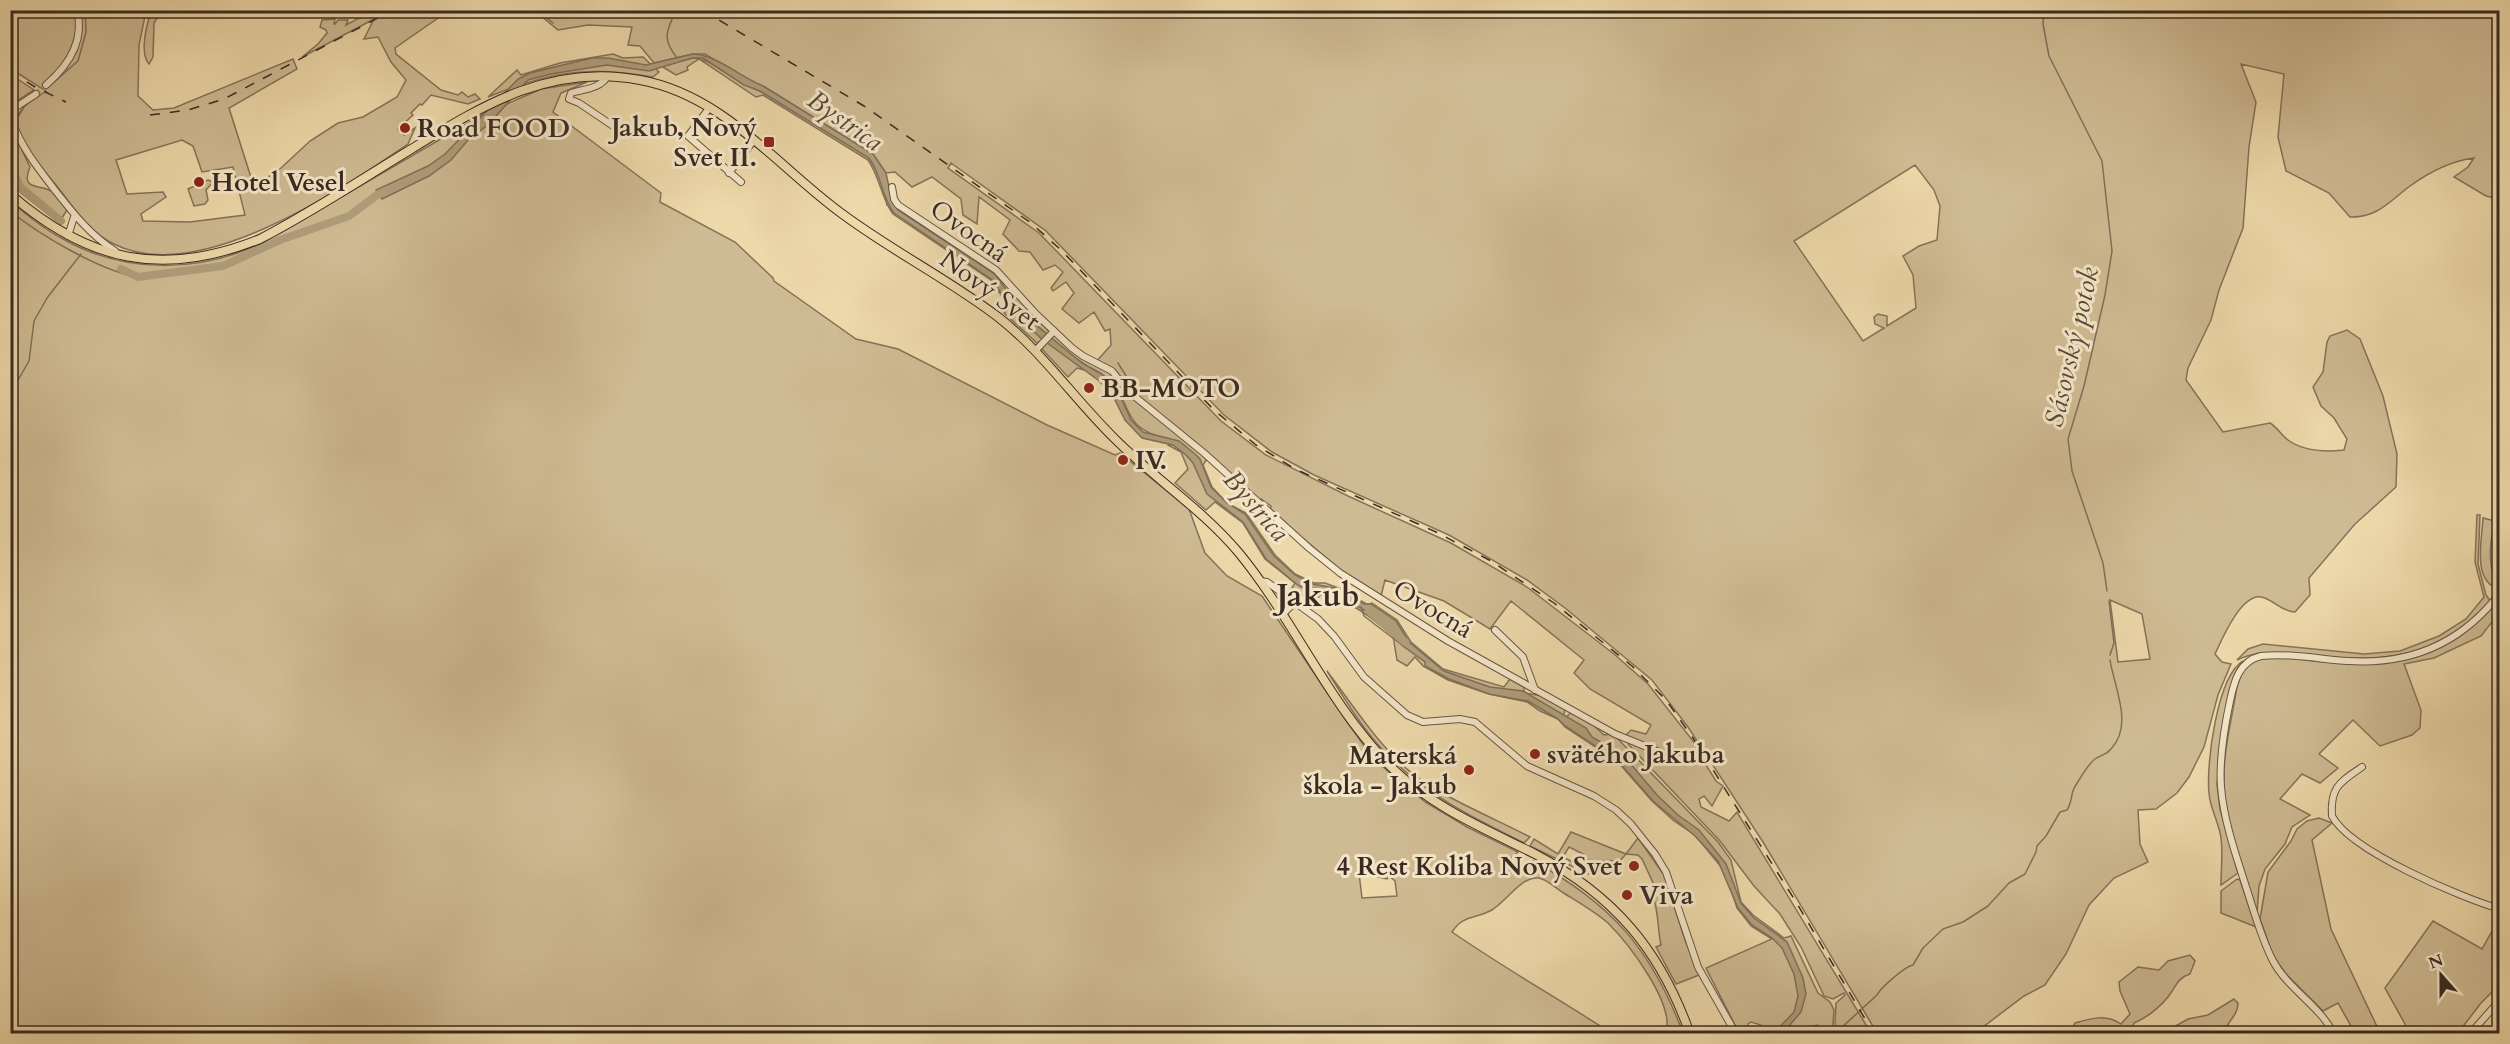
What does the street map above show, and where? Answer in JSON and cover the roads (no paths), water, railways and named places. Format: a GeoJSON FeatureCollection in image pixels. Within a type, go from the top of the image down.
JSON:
{"type":"FeatureCollection","features":[{"type":"Feature","properties":{"kind":"main road","name":"Nový Svet"},"geometry":{"type":"LineString","coordinates":[[10,194],[48,224],[71,237],[120,255],[147,260],[181,260],[215,255],[243,246],[276,231],[440,131],[497,100],[536,85],[560,79],[607,76],[655,83],[692,96],[754,140],[839,212],[984,307],[1036,350],[1118,442],[1219,531],[1260,581],[1353,721],[1390,766],[1437,803],[1530,852],[1584,885],[1611,905],[1627,922],[1662,969],[1678,1000],[1690,1034]]}},
{"type":"Feature","properties":{"kind":"street"},"geometry":{"type":"LineString","coordinates":[[46,85],[64,67],[76,46],[80,32],[77,10]]}},
{"type":"Feature","properties":{"kind":"street"},"geometry":{"type":"LineString","coordinates":[[607,76],[604,81],[592,88],[571,93],[569,99],[579,103],[622,132],[633,135]]}},
{"type":"Feature","properties":{"kind":"street"},"geometry":{"type":"LineString","coordinates":[[10,111],[36,94]]}},
{"type":"Feature","properties":{"kind":"street"},"geometry":{"type":"LineString","coordinates":[[710,107],[688,136],[741,182]]}},
{"type":"Feature","properties":{"kind":"street"},"geometry":{"type":"LineString","coordinates":[[10,118],[30,159],[80,224],[120,255]]}},
{"type":"Feature","properties":{"kind":"street"},"geometry":{"type":"LineString","coordinates":[[729,173],[754,140]]}},
{"type":"Feature","properties":{"kind":"street","name":"Ovocná"},"geometry":{"type":"LineString","coordinates":[[892,187],[894,199],[898,205],[996,270],[1052,332],[1083,356],[1112,371],[1128,391],[1204,453],[1333,568],[1405,615],[1615,734],[1674,758],[1684,759]]}},
{"type":"Feature","properties":{"kind":"street"},"geometry":{"type":"LineString","coordinates":[[71,237],[75,217]]}},
{"type":"Feature","properties":{"kind":"street"},"geometry":{"type":"LineString","coordinates":[[71,237],[80,224]]}},
{"type":"Feature","properties":{"kind":"street"},"geometry":{"type":"LineString","coordinates":[[1036,350],[1052,332]]}},
{"type":"Feature","properties":{"kind":"street"},"geometry":{"type":"LineString","coordinates":[[1260,581],[1267,582],[1323,624],[1364,677],[1407,715],[1423,722],[1460,719],[1475,722],[1527,766],[1594,796],[1616,810],[1631,824],[1666,872],[1698,967],[1736,1034]]}},
{"type":"Feature","properties":{"kind":"street"},"geometry":{"type":"LineString","coordinates":[[2334,1034],[2321,1014],[2285,978],[2272,960],[2229,833],[2222,798],[2221,773],[2228,709],[2236,678],[2248,661],[2261,656],[2367,662],[2414,654],[2445,642],[2466,630],[2482,615],[2499,593]]}},
{"type":"Feature","properties":{"kind":"street"},"geometry":{"type":"LineString","coordinates":[[1283,614],[1295,602]]}},
{"type":"Feature","properties":{"kind":"street"},"geometry":{"type":"LineString","coordinates":[[1495,630],[1523,657],[1535,690]]}},
{"type":"Feature","properties":{"kind":"street"},"geometry":{"type":"LineString","coordinates":[[2362,767],[2340,783],[2334,791],[2332,816],[2338,824],[2368,848],[2420,877],[2499,909]]}},
{"type":"Feature","properties":{"kind":"street"},"geometry":{"type":"LineString","coordinates":[[2471,1033],[2499,1000]]}},
{"type":"Feature","properties":{"kind":"waterway"},"geometry":{"type":"LineString","coordinates":[[48,87],[78,61],[86,32],[85,10]]}},
{"type":"Feature","properties":{"kind":"waterway"},"geometry":{"type":"LineString","coordinates":[[537,10],[553,23]]}},
{"type":"Feature","properties":{"kind":"waterway"},"geometry":{"type":"LineString","coordinates":[[676,10],[667,40],[677,58]]}},
{"type":"Feature","properties":{"kind":"waterway","name":"Sásovský potok"},"geometry":{"type":"LineString","coordinates":[[2044,10],[2043,24],[2049,56],[2102,161],[2112,251],[2105,295],[2084,386],[2068,439],[2072,471],[2103,563],[2107,591]]}},
{"type":"Feature","properties":{"kind":"waterway"},"geometry":{"type":"LineString","coordinates":[[16,120],[24,107],[33,99]]}},
{"type":"Feature","properties":{"kind":"waterway","name":"Bystrica"},"geometry":{"type":"LineString","coordinates":[[10,165],[20,187],[61,221]]}},
{"type":"Feature","properties":{"kind":"waterway","name":"Bystrica"},"geometry":{"type":"LineString","coordinates":[[121,269],[138,277],[223,266],[280,240],[349,216],[377,195],[388,190]]}},
{"type":"Feature","properties":{"kind":"waterway"},"geometry":{"type":"LineString","coordinates":[[10,211],[37,231],[71,251],[106,268],[138,277]]}},
{"type":"Feature","properties":{"kind":"waterway"},"geometry":{"type":"LineString","coordinates":[[10,394],[29,361],[34,321],[47,298],[81,254]]}},
{"type":"Feature","properties":{"kind":"waterway"},"geometry":{"type":"LineString","coordinates":[[1118,363],[1132,391]]}},
{"type":"Feature","properties":{"kind":"waterway","name":"Sásovský potok"},"geometry":{"type":"LineString","coordinates":[[2109,601],[2114,643],[2110,655]]}},
{"type":"Feature","properties":{"kind":"waterway"},"geometry":{"type":"LineString","coordinates":[[1361,607],[1364,616],[1402,645]]}},
{"type":"Feature","properties":{"kind":"waterway","name":"Bystrica"},"geometry":{"type":"LineString","coordinates":[[1369,611],[1405,642]]}},
{"type":"Feature","properties":{"kind":"waterway","name":"Sásovský potok"},"geometry":{"type":"LineString","coordinates":[[1840,1029],[1888,982],[1913,965],[1923,948],[1943,929],[1963,922],[1988,906],[2009,883],[2025,874],[2037,846],[2046,836],[2060,812],[2067,810],[2074,788],[2085,771],[2095,759],[2109,751],[2118,739],[2121,729],[2121,706],[2110,660]]}},
{"type":"Feature","properties":{"kind":"waterway","name":"Sásovský potok"},"geometry":{"type":"LineString","coordinates":[[1789,1027],[1796,1030]]}},
{"type":"Feature","properties":{"kind":"waterway","name":"Sásovský potok"},"geometry":{"type":"LineString","coordinates":[[1802,1030],[1808,1034]]}},
{"type":"Feature","properties":{"kind":"tunnel"},"geometry":{"type":"LineString","coordinates":[[36,94],[46,85]]}},
{"type":"Feature","properties":{"kind":"railway"},"geometry":{"type":"LineString","coordinates":[[150,115],[188,110],[224,99],[393,10]]}},
{"type":"Feature","properties":{"kind":"railway"},"geometry":{"type":"LineString","coordinates":[[702,10],[864,106],[1031,223],[1061,250],[1214,410],[1256,445],[1295,469],[1436,532],[1491,561],[1554,603],[1632,666],[1666,700],[1693,738],[1796,902],[1874,1034]]}},
{"type":"Feature","properties":{"kind":"railway"},"geometry":{"type":"LineString","coordinates":[[10,71],[35,87],[66,102]]}},
{"type":"Feature","properties":{"kind":"place","name":"Road FOOD"},"geometry":{"type":"Point","coordinates":[405,128]}},
{"type":"Feature","properties":{"kind":"place","name":"Jakub, Nový Svet II."},"geometry":{"type":"Point","coordinates":[769,142]}},
{"type":"Feature","properties":{"kind":"place","name":"Hotel Vesel"},"geometry":{"type":"Point","coordinates":[199,182]}},
{"type":"Feature","properties":{"kind":"place","name":"BB-MOTO"},"geometry":{"type":"Point","coordinates":[1089,388]}},
{"type":"Feature","properties":{"kind":"place","name":"IV."},"geometry":{"type":"Point","coordinates":[1123,460]}},
{"type":"Feature","properties":{"kind":"place","name":"svätého Jakuba"},"geometry":{"type":"Point","coordinates":[1535,754]}},
{"type":"Feature","properties":{"kind":"place","name":"Materská škola - Jakub"},"geometry":{"type":"Point","coordinates":[1469,770]}},
{"type":"Feature","properties":{"kind":"place","name":"4 Rest Koliba Nový Svet"},"geometry":{"type":"Point","coordinates":[1634,866]}},
{"type":"Feature","properties":{"kind":"place","name":"Viva"},"geometry":{"type":"Point","coordinates":[1627,895]}},
{"type":"Feature","properties":{"kind":"district","name":"Jakub"},"geometry":{"type":"Point","coordinates":[1318,596]}}]}
